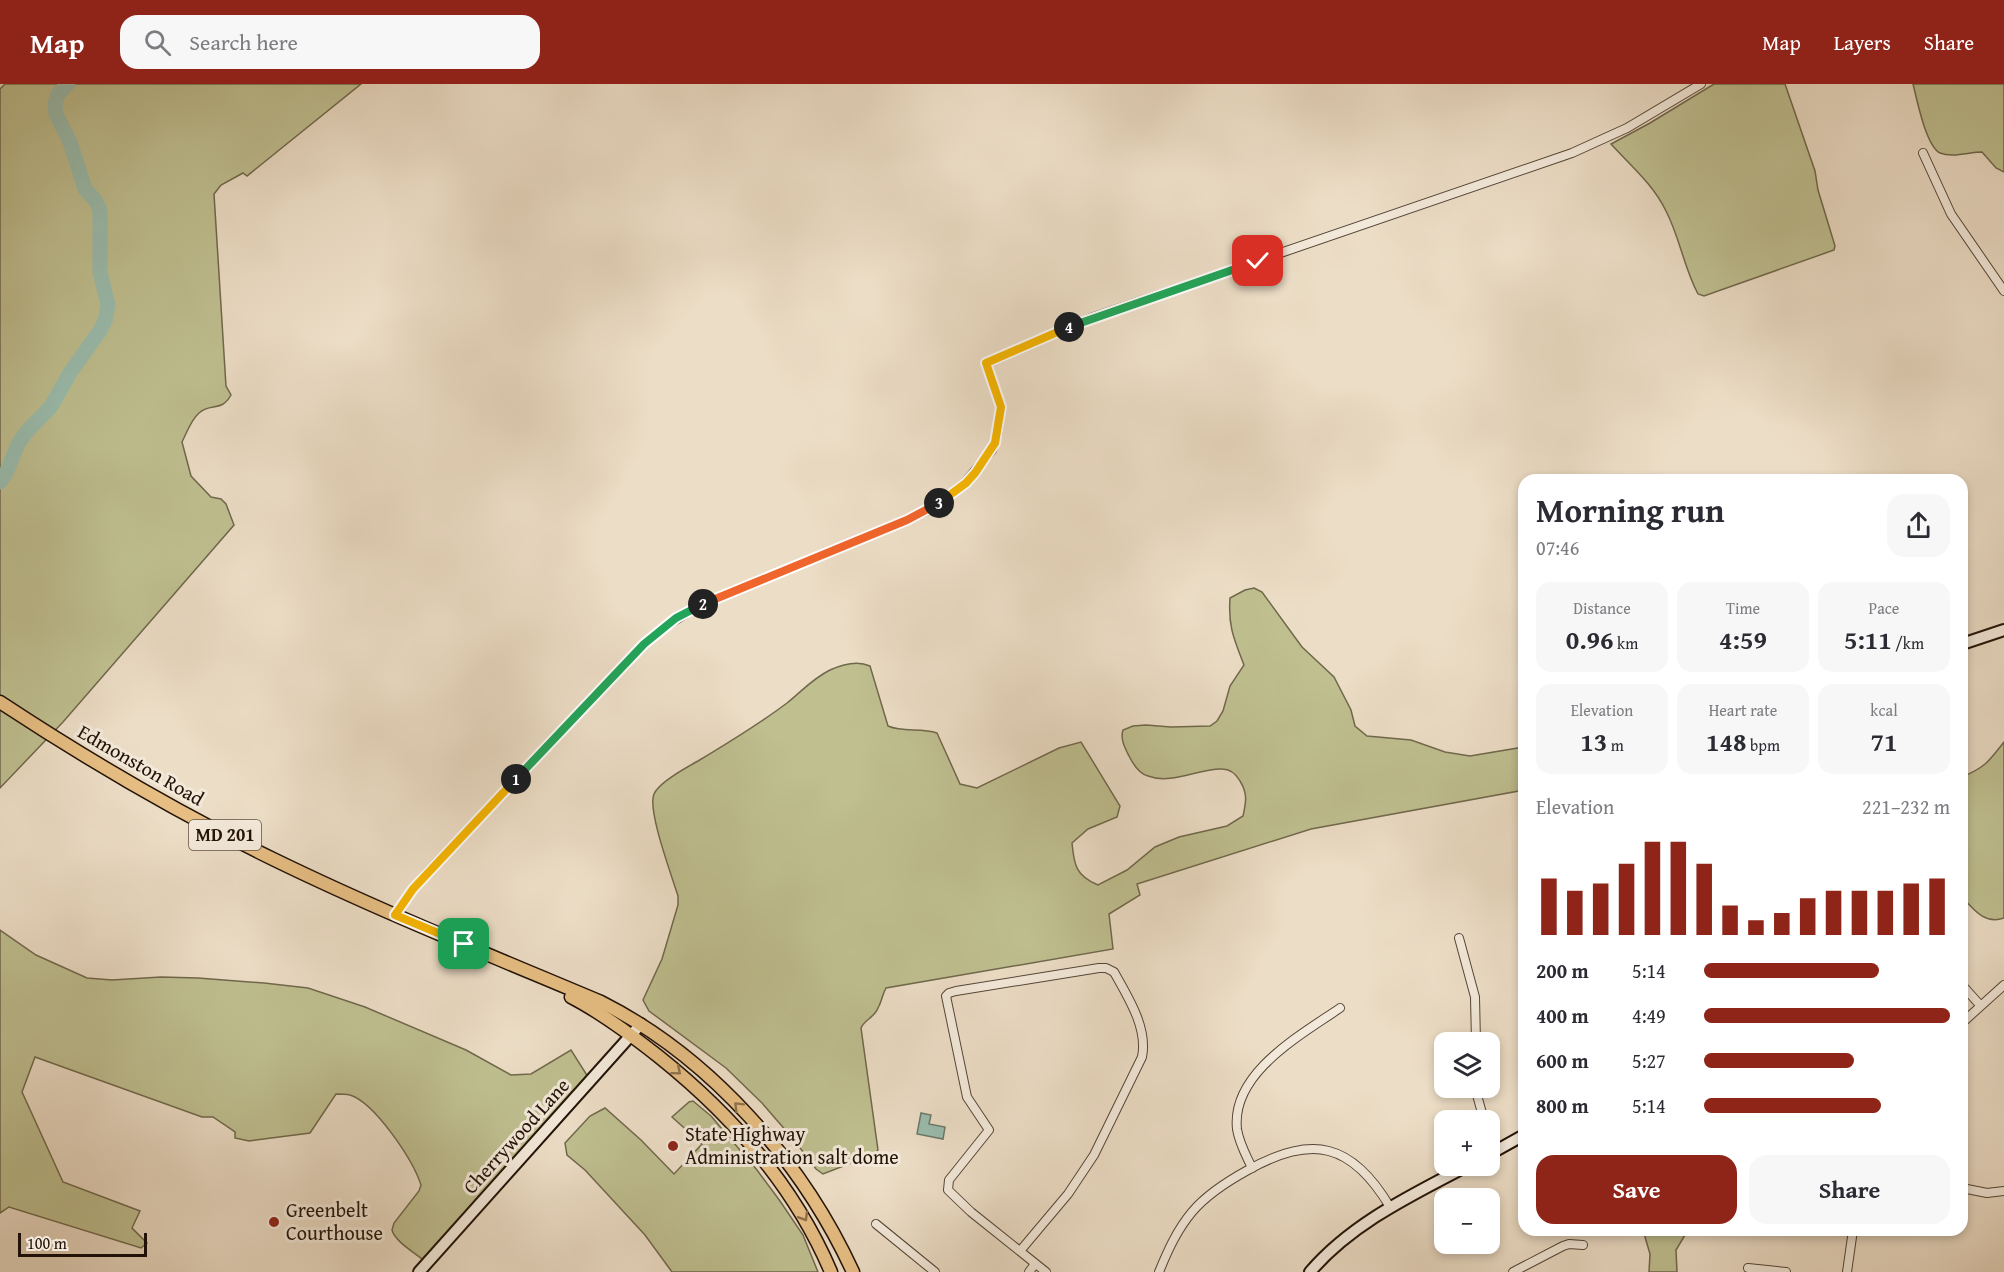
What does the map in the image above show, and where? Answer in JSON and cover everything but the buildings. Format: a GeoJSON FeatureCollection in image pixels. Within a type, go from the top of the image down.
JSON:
{"type":"FeatureCollection","features":[{"type":"Feature","properties":{"kind":"main road","name":"Edmonston Road"},"geometry":{"type":"LineString","coordinates":[[0,702],[89,758],[244,845],[395,915],[601,1002],[641,1024]]}},
{"type":"Feature","properties":{"kind":"main road","name":"Edmonston Road"},"geometry":{"type":"LineString","coordinates":[[464,944],[593,1008],[631,1035]]}},
{"type":"Feature","properties":{"kind":"main road","name":"MD 201"},"geometry":{"type":"LineString","coordinates":[[641,1024],[728,1096],[769,1140],[816,1204],[853,1272]]}},
{"type":"Feature","properties":{"kind":"main road","name":"MD 201"},"geometry":{"type":"LineString","coordinates":[[631,1035],[690,1083],[755,1148],[795,1202],[831,1272]]}},
{"type":"Feature","properties":{"kind":"street"},"geometry":{"type":"LineString","coordinates":[[395,915],[426,874],[662,628],[706,603],[928,510],[966,483],[992,450],[997,436],[1001,407],[986,363],[1091,318],[1572,153],[1627,128],[1701,84]]}},
{"type":"Feature","properties":{"kind":"street"},"geometry":{"type":"LineString","coordinates":[[1923,153],[1951,213],[2004,291]]}},
{"type":"Feature","properties":{"kind":"street"},"geometry":{"type":"LineString","coordinates":[[1968,642],[2004,630]]}},
{"type":"Feature","properties":{"kind":"street"},"geometry":{"type":"LineString","coordinates":[[1459,938],[1475,997],[1476,1032]]}},
{"type":"Feature","properties":{"kind":"street"},"geometry":{"type":"LineString","coordinates":[[1020,1251],[1068,1194],[1094,1155],[1142,1058],[1144,1042],[1139,1023],[1114,972],[1106,968],[956,991],[946,996],[967,1097],[989,1130],[949,1180],[948,1190],[971,1212],[1046,1272]]}},
{"type":"Feature","properties":{"kind":"street"},"geometry":{"type":"LineString","coordinates":[[1968,1017],[2004,985]]}},
{"type":"Feature","properties":{"kind":"street"},"geometry":{"type":"LineString","coordinates":[[1968,992],[1980,1005]]}},
{"type":"Feature","properties":{"kind":"street"},"geometry":{"type":"LineString","coordinates":[[1252,1168],[1237,1129],[1237,1113],[1244,1093],[1269,1060],[1340,1008]]}},
{"type":"Feature","properties":{"kind":"street","name":"Cherrywood Lane"},"geometry":{"type":"LineString","coordinates":[[419,1272],[641,1024]]}},
{"type":"Feature","properties":{"kind":"street"},"geometry":{"type":"LineString","coordinates":[[1500,1148],[1518,1138]]}},
{"type":"Feature","properties":{"kind":"street"},"geometry":{"type":"LineString","coordinates":[[1159,1272],[1173,1239],[1194,1209],[1217,1189],[1273,1156],[1298,1149],[1333,1152],[1353,1161],[1368,1174],[1390,1207]]}},
{"type":"Feature","properties":{"kind":"street"},"geometry":{"type":"LineString","coordinates":[[1310,1272],[1341,1242],[1390,1207],[1448,1176]]}},
{"type":"Feature","properties":{"kind":"street"},"geometry":{"type":"LineString","coordinates":[[1968,1189],[1987,1193],[2004,1191]]}},
{"type":"Feature","properties":{"kind":"street"},"geometry":{"type":"LineString","coordinates":[[876,1224],[935,1272]]}},
{"type":"Feature","properties":{"kind":"street"},"geometry":{"type":"LineString","coordinates":[[1847,1272],[1852,1236]]}},
{"type":"Feature","properties":{"kind":"street"},"geometry":{"type":"LineString","coordinates":[[1513,1272],[1563,1246],[1583,1245]]}},
{"type":"Feature","properties":{"kind":"street"},"geometry":{"type":"LineString","coordinates":[[1029,1272],[1035,1264]]}},
{"type":"Feature","properties":{"kind":"street"},"geometry":{"type":"LineString","coordinates":[[1748,1268],[1786,1272]]}},
{"type":"Feature","properties":{"kind":"shaded area"},"geometry":{"type":"Polygon","coordinates":[[[5,84],[361,84],[247,176],[243,173],[221,185],[214,194],[226,386],[231,395],[220,406],[208,408],[199,413],[191,423],[182,442],[191,476],[211,497],[221,499],[226,504],[234,525],[63,722],[0,788],[0,89],[5,84]]]}},
{"type":"Feature","properties":{"kind":"shaded area"},"geometry":{"type":"Polygon","coordinates":[[[1714,84],[1785,84],[1815,171],[1818,190],[1835,246],[1834,250],[1704,296],[1698,294],[1693,284],[1671,221],[1661,201],[1611,144],[1714,84]]]}},
{"type":"Feature","properties":{"kind":"shaded area"},"geometry":{"type":"Polygon","coordinates":[[[1913,84],[2004,84],[2004,172],[1996,168],[1982,152],[1950,155],[1940,153],[1935,149],[1923,122],[1913,84]]]}},
{"type":"Feature","properties":{"kind":"shaded area"},"geometry":{"type":"Polygon","coordinates":[[[1254,588],[1262,592],[1302,647],[1334,677],[1351,710],[1355,726],[1367,736],[1411,740],[1445,752],[1470,756],[1518,748],[1518,791],[1311,829],[1137,884],[1140,895],[1109,914],[1113,949],[886,988],[877,1011],[861,1028],[878,1150],[872,1155],[823,1174],[816,1169],[762,1103],[726,1068],[649,1011],[643,1000],[662,959],[678,905],[678,896],[657,828],[654,794],[674,775],[754,726],[818,677],[840,666],[855,663],[870,666],[888,726],[937,733],[960,784],[977,788],[1059,748],[1081,742],[1120,806],[1117,817],[1088,829],[1072,843],[1074,858],[1081,874],[1098,885],[1127,870],[1155,847],[1179,837],[1227,826],[1243,816],[1245,794],[1243,786],[1232,772],[1213,769],[1166,779],[1145,775],[1127,753],[1122,733],[1123,730],[1133,726],[1210,726],[1217,721],[1223,711],[1230,686],[1244,665],[1231,625],[1230,598],[1254,588]]]}},
{"type":"Feature","properties":{"kind":"shaded area"},"geometry":{"type":"Polygon","coordinates":[[[2004,742],[2004,918],[1991,920],[1980,915],[1968,904],[1968,774],[1977,770],[2004,742]]]}},
{"type":"Feature","properties":{"kind":"shaded area"},"geometry":{"type":"Polygon","coordinates":[[[0,930],[36,955],[87,978],[112,980],[161,977],[198,978],[308,988],[365,1007],[466,1050],[511,1075],[531,1074],[571,1050],[590,1080],[427,1263],[402,1243],[392,1230],[394,1223],[419,1191],[421,1185],[417,1174],[392,1134],[371,1109],[360,1100],[350,1095],[336,1094],[310,1133],[249,1141],[235,1138],[235,1132],[213,1117],[202,1117],[35,1057],[22,1092],[63,1182],[140,1211],[132,1228],[147,1243],[141,1248],[9,1207],[0,1213],[0,930]]]}},
{"type":"Feature","properties":{"kind":"shaded area"},"geometry":{"type":"Polygon","coordinates":[[[693,1101],[711,1116],[780,1201],[803,1235],[818,1272],[672,1272],[645,1235],[585,1170],[567,1155],[565,1143],[590,1116],[605,1108],[674,1174],[702,1144],[672,1117],[693,1101]]]}},
{"type":"Feature","properties":{"kind":"shaded area"},"geometry":{"type":"Polygon","coordinates":[[[921,1113],[931,1115],[929,1124],[945,1127],[943,1139],[917,1134],[921,1113]]]}},
{"type":"Feature","properties":{"kind":"shaded area"},"geometry":{"type":"Polygon","coordinates":[[[1645,1236],[1684,1236],[1676,1250],[1677,1272],[1649,1272],[1650,1254],[1645,1236]]]}},
{"type":"Feature","properties":{"kind":"waterway"},"geometry":{"type":"LineString","coordinates":[[0,482],[18,444],[28,430],[50,408],[70,373],[99,332],[105,321],[108,305],[100,272],[100,210],[85,189],[70,142],[56,114],[55,104],[58,94],[68,84]]}},
{"type":"Feature","properties":{"kind":"place","name":"State Highway Administration salt dome"},"geometry":{"type":"Point","coordinates":[673,1146]}},
{"type":"Feature","properties":{"kind":"place","name":"Greenbelt Courthouse"},"geometry":{"type":"Point","coordinates":[274,1222]}},
{"type":"Feature","properties":{"kind":"route"},"geometry":{"type":"LineString","coordinates":[[464,944],[395,915],[426,874],[644,644],[662,628],[706,603],[928,510],[966,483],[992,450],[997,436],[1001,407],[986,363],[1091,318],[1258,261]]}}]}
